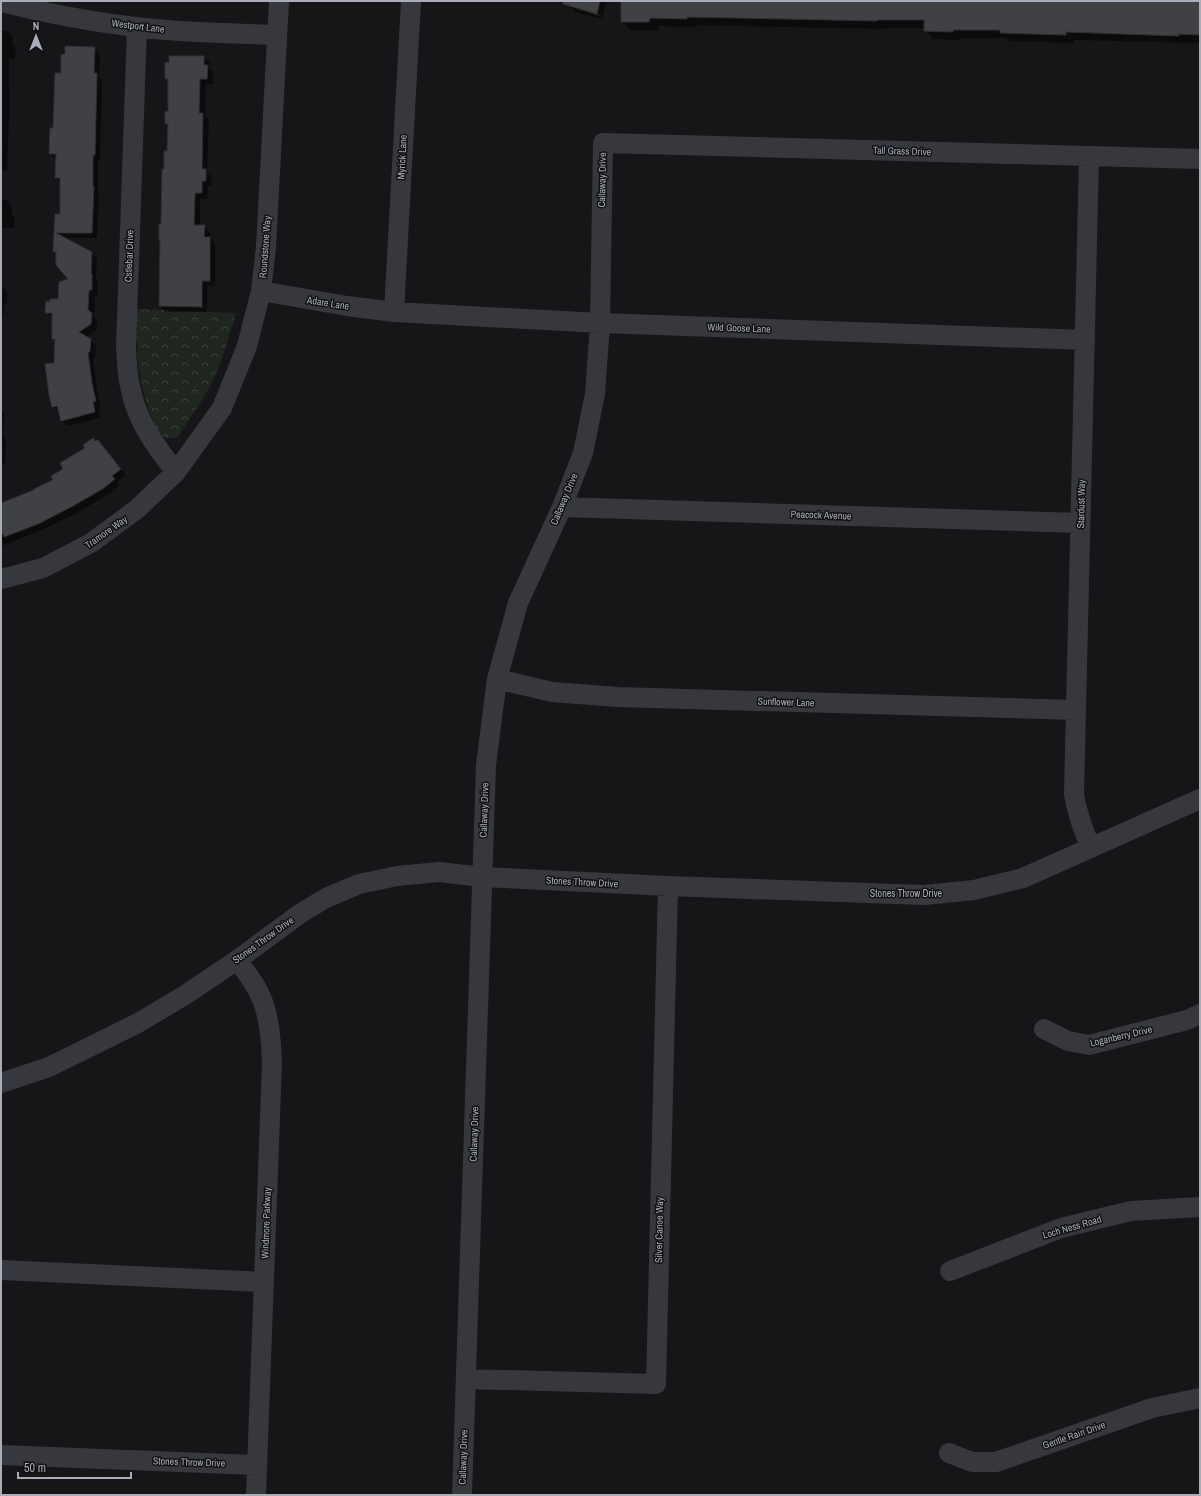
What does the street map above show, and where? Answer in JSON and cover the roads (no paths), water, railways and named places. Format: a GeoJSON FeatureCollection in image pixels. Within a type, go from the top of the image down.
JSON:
{"type":"FeatureCollection","features":[{"type":"Feature","properties":{"kind":"street","name":"Roundstone Way"},"geometry":{"type":"LineString","coordinates":[[176,472],[222,408],[248,346],[261,292],[266,247],[279,1]]}},
{"type":"Feature","properties":{"kind":"street","name":"Myrick Lane"},"geometry":{"type":"LineString","coordinates":[[394,312],[411,1]]}},
{"type":"Feature","properties":{"kind":"street","name":"Westport Lane"},"geometry":{"type":"LineString","coordinates":[[1,2],[137,28],[277,35]]}},
{"type":"Feature","properties":{"kind":"street","name":"Cstlebar Drive"},"geometry":{"type":"LineString","coordinates":[[137,28],[126,347],[130,387],[140,419],[154,444],[176,472]]}},
{"type":"Feature","properties":{"kind":"street","name":"Tall Grass Drive"},"geometry":{"type":"LineString","coordinates":[[603,143],[1200,159]]}},
{"type":"Feature","properties":{"kind":"street","name":"Callaway Drive"},"geometry":{"type":"LineString","coordinates":[[462,1495],[486,765],[497,679],[518,603],[562,507],[583,453],[595,394],[600,323],[603,143]]}},
{"type":"Feature","properties":{"kind":"street","name":"Stardust Way"},"geometry":{"type":"LineString","coordinates":[[1088,157],[1074,794],[1081,825],[1091,848]]}},
{"type":"Feature","properties":{"kind":"street","name":"Adare Lane"},"geometry":{"type":"LineString","coordinates":[[261,292],[394,312]]}},
{"type":"Feature","properties":{"kind":"street","name":"Wild Goose Lane"},"geometry":{"type":"LineString","coordinates":[[394,312],[600,323],[1084,340]]}},
{"type":"Feature","properties":{"kind":"street","name":"Tramore Way"},"geometry":{"type":"LineString","coordinates":[[1,579],[43,568],[91,544],[137,509],[176,472]]}},
{"type":"Feature","properties":{"kind":"street","name":"Peacock Avenue"},"geometry":{"type":"LineString","coordinates":[[562,507],[1080,523]]}},
{"type":"Feature","properties":{"kind":"street","name":"Sunflower Lane"},"geometry":{"type":"LineString","coordinates":[[497,679],[552,692],[618,697],[1076,710]]}},
{"type":"Feature","properties":{"kind":"street","name":"Stones Throw Drive"},"geometry":{"type":"LineString","coordinates":[[1,1083],[49,1067],[138,1023],[186,994],[237,960],[301,912],[326,898],[360,884],[397,876],[439,872],[482,877],[668,886],[924,895],[974,890],[1023,878],[1200,799]]}},
{"type":"Feature","properties":{"kind":"street","name":"Silver Canoe Way"},"geometry":{"type":"LineString","coordinates":[[466,1379],[656,1384],[668,886]]}},
{"type":"Feature","properties":{"kind":"street","name":"Windmore Parkway"},"geometry":{"type":"LineString","coordinates":[[237,960],[250,977],[263,1003],[271,1042],[272,1063],[256,1495]]}},
{"type":"Feature","properties":{"kind":"street","name":"Loganberry Drive"},"geometry":{"type":"LineString","coordinates":[[1044,1029],[1068,1041],[1089,1045],[1187,1020],[1200,1014]]}},
{"type":"Feature","properties":{"kind":"street","name":"Loch Ness Road"},"geometry":{"type":"LineString","coordinates":[[950,1270],[1061,1228],[1131,1211],[1200,1207]]}},
{"type":"Feature","properties":{"kind":"street"},"geometry":{"type":"LineString","coordinates":[[1,1270],[264,1282]]}},
{"type":"Feature","properties":{"kind":"street","name":"Gentle Rain Drive"},"geometry":{"type":"LineString","coordinates":[[949,1453],[972,1462],[996,1462],[1152,1408],[1200,1398]]}},
{"type":"Feature","properties":{"kind":"street","name":"Stones Throw Drive"},"geometry":{"type":"LineString","coordinates":[[1,1455],[257,1465]]}}]}
